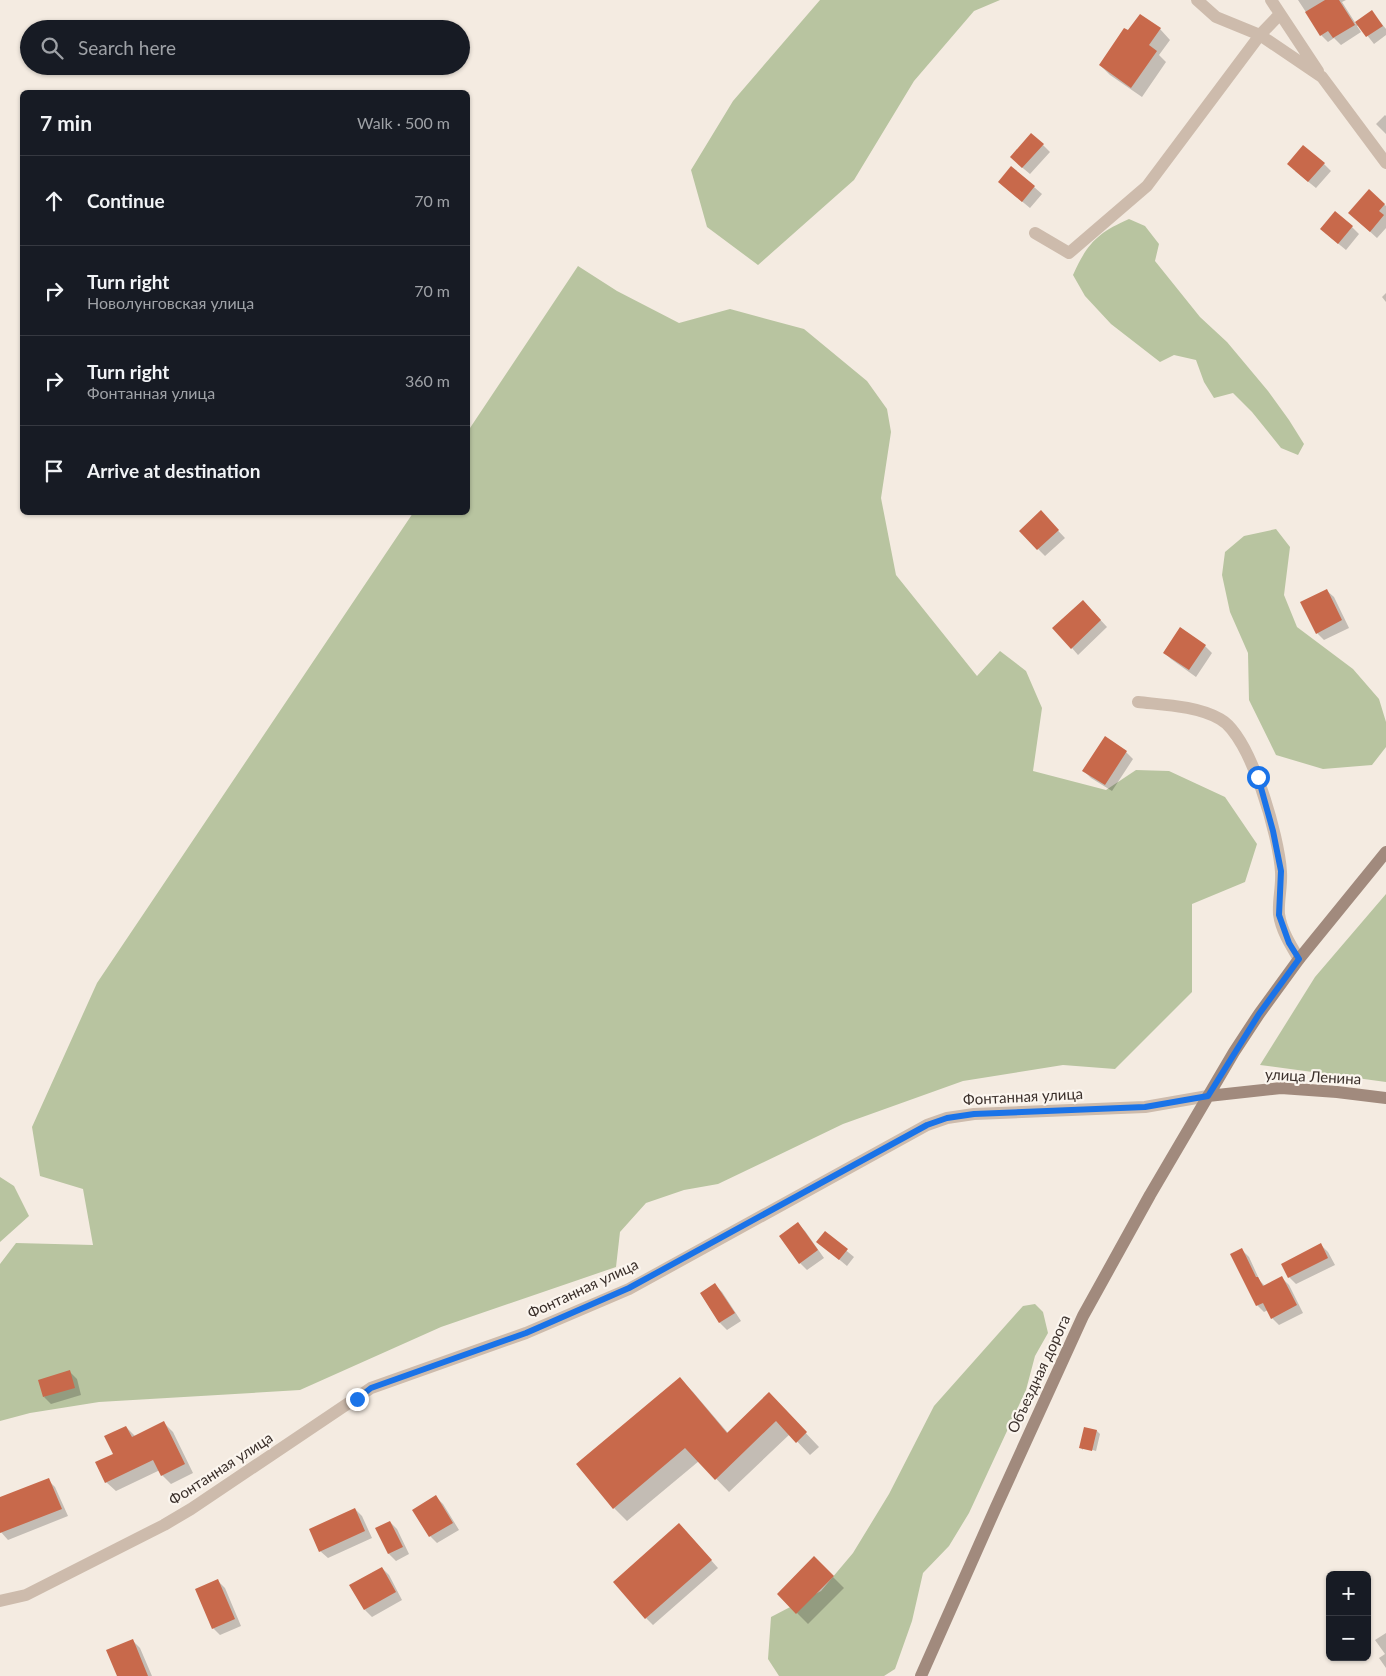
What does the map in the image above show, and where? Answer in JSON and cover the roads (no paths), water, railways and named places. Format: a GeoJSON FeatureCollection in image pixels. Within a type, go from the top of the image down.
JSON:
{"type":"FeatureCollection","features":[{"type":"Feature","properties":{"kind":"street"},"geometry":{"type":"LineString","coordinates":[[1197,0],[1216,18],[1260,34],[1322,77]]}},
{"type":"Feature","properties":{"kind":"street"},"geometry":{"type":"LineString","coordinates":[[1271,0],[1322,77],[1386,163]]}},
{"type":"Feature","properties":{"kind":"street"},"geometry":{"type":"LineString","coordinates":[[1035,233],[1069,253],[1147,186],[1260,34],[1280,14]]}},
{"type":"Feature","properties":{"kind":"street"},"geometry":{"type":"LineString","coordinates":[[1138,702],[1201,712],[1221,719],[1235,731],[1258,777],[1273,831],[1281,871],[1279,915],[1289,943],[1299,959]]}},
{"type":"Feature","properties":{"kind":"street","name":"Объездная дорога"},"geometry":{"type":"LineString","coordinates":[[921,1676],[1084,1316],[1150,1195],[1259,1014],[1299,959],[1386,852]]}},
{"type":"Feature","properties":{"kind":"street","name":"улица Ленина"},"geometry":{"type":"LineString","coordinates":[[1208,1096],[1281,1088],[1386,1098]]}},
{"type":"Feature","properties":{"kind":"street","name":"Фонтанная улица"},"geometry":{"type":"LineString","coordinates":[[0,1601],[26,1596],[164,1525],[200,1504],[371,1388],[526,1333],[629,1288],[927,1125],[947,1118],[974,1114],[1145,1107],[1208,1096]]}}]}
